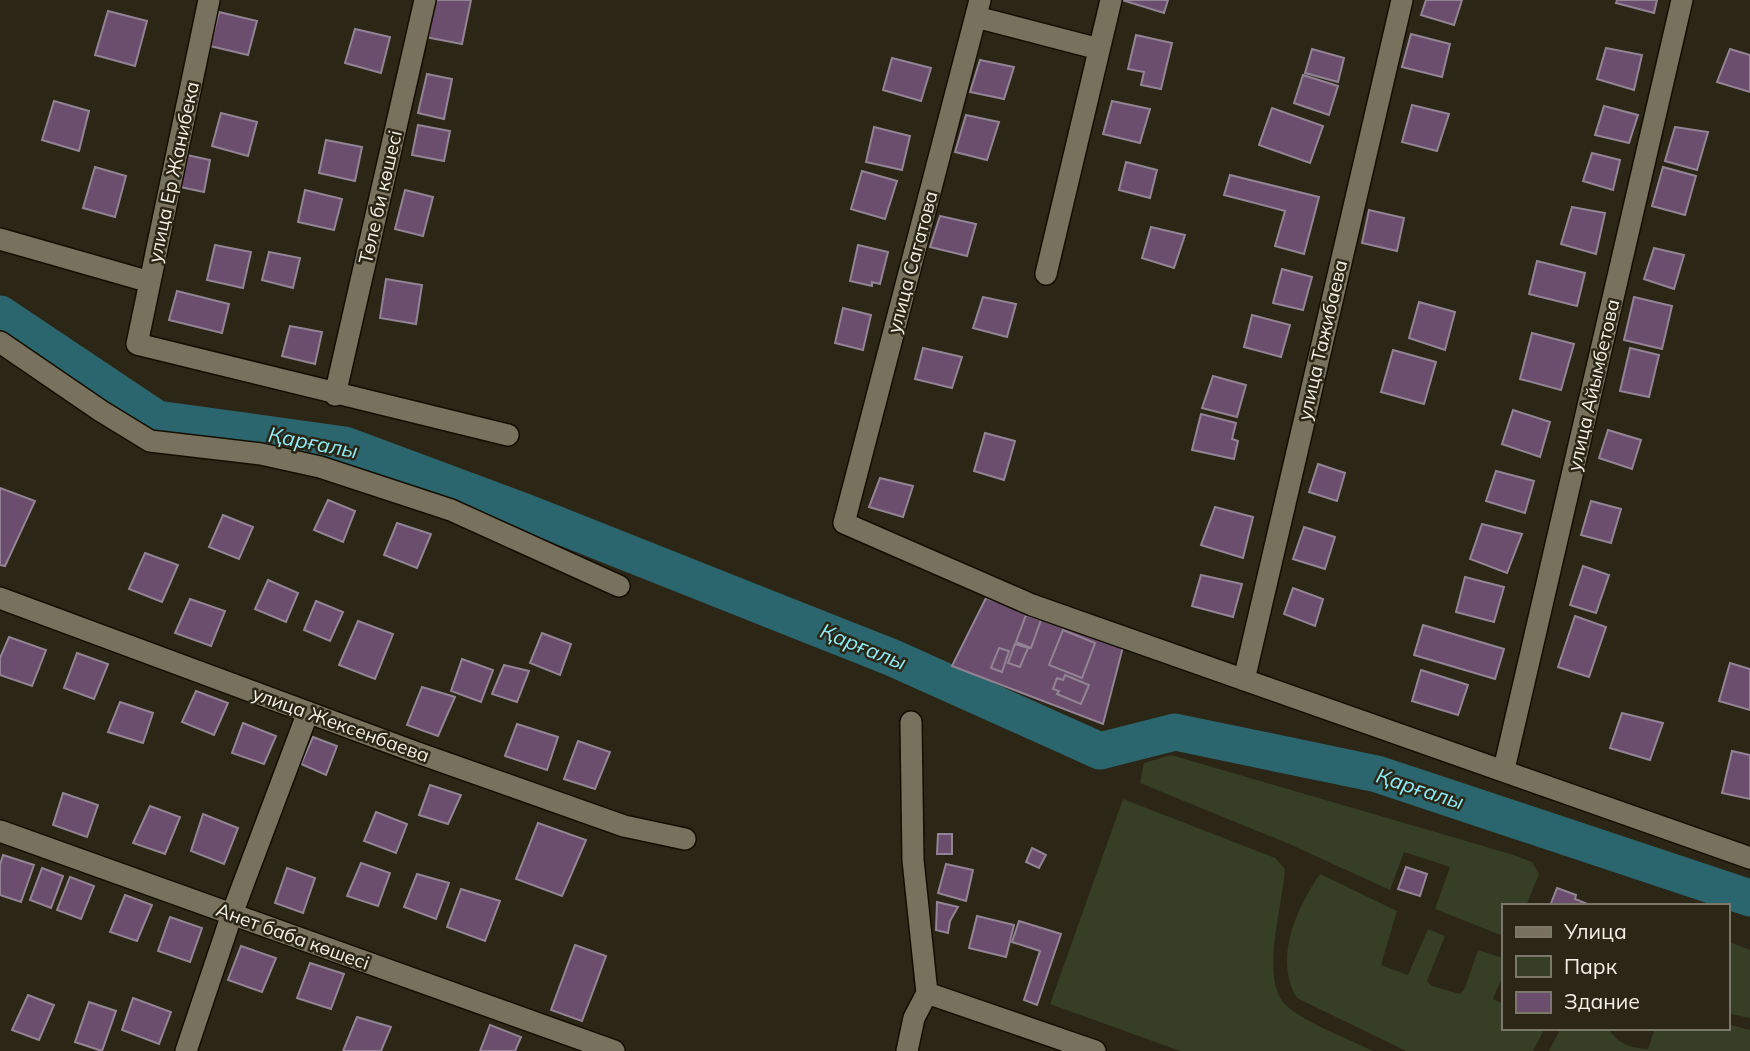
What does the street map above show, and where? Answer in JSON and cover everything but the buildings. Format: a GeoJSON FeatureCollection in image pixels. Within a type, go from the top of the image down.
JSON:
{"type":"FeatureCollection","features":[{"type":"Feature","properties":{"kind":"street","name":"улица Ер Жанибека"},"geometry":{"type":"LineString","coordinates":[[209,0],[137,344],[335,395]]}},
{"type":"Feature","properties":{"kind":"street","name":"Төле би көшесі"},"geometry":{"type":"LineString","coordinates":[[335,395],[425,0]]}},
{"type":"Feature","properties":{"kind":"street"},"geometry":{"type":"LineString","coordinates":[[1046,274],[1111,0]]}},
{"type":"Feature","properties":{"kind":"street","name":"улица Тажибаева"},"geometry":{"type":"LineString","coordinates":[[1244,680],[1402,0]]}},
{"type":"Feature","properties":{"kind":"street","name":"улица Айымбетова"},"geometry":{"type":"LineString","coordinates":[[1504,769],[1682,0]]}},
{"type":"Feature","properties":{"kind":"street"},"geometry":{"type":"LineString","coordinates":[[978,8],[1099,49]]}},
{"type":"Feature","properties":{"kind":"street","name":"улица Сагатова"},"geometry":{"type":"LineString","coordinates":[[978,8],[844,523],[1031,605],[1244,680]]}},
{"type":"Feature","properties":{"kind":"street"},"geometry":{"type":"LineString","coordinates":[[0,239],[150,282]]}},
{"type":"Feature","properties":{"kind":"street"},"geometry":{"type":"LineString","coordinates":[[0,342],[150,441],[261,454],[320,467],[450,510],[619,586]]}},
{"type":"Feature","properties":{"kind":"street"},"geometry":{"type":"LineString","coordinates":[[335,395],[508,435]]}},
{"type":"Feature","properties":{"kind":"street","name":"улица Жексенбаева"},"geometry":{"type":"LineString","coordinates":[[0,598],[624,826],[685,839]]}},
{"type":"Feature","properties":{"kind":"street"},"geometry":{"type":"LineString","coordinates":[[1244,680],[1504,769],[1750,858]]}},
{"type":"Feature","properties":{"kind":"street"},"geometry":{"type":"LineString","coordinates":[[186,1051],[232,914],[308,712]]}},
{"type":"Feature","properties":{"kind":"street"},"geometry":{"type":"LineString","coordinates":[[907,1051],[914,1018],[927,993],[913,860],[911,722]]}},
{"type":"Feature","properties":{"kind":"street","name":"Анет баба көшесі"},"geometry":{"type":"LineString","coordinates":[[0,831],[232,914],[585,1046],[614,1051]]}},
{"type":"Feature","properties":{"kind":"street"},"geometry":{"type":"LineString","coordinates":[[927,993],[1096,1051]]}},
{"type":"Feature","properties":{"kind":"green space"},"geometry":{"type":"Polygon","coordinates":[[[1171,755],[1514,855],[1532,862],[1539,874],[1527,904],[1502,904],[1502,936],[1435,909],[1450,867],[1404,852],[1390,890],[1287,843],[1140,783],[1144,763],[1171,755]]]}},
{"type":"Feature","properties":{"kind":"green space"},"geometry":{"type":"Polygon","coordinates":[[[1123,799],[1275,858],[1285,869],[1273,957],[1277,990],[1283,1002],[1290,1009],[1325,1029],[1373,1051],[1180,1051],[1050,1004],[1123,799]]]}},
{"type":"Feature","properties":{"kind":"green space"},"geometry":{"type":"Polygon","coordinates":[[[1320,874],[1397,911],[1381,965],[1408,975],[1428,929],[1445,936],[1427,981],[1432,986],[1460,994],[1465,988],[1478,950],[1502,958],[1502,977],[1493,999],[1502,1004],[1502,1030],[1544,1030],[1533,1051],[1406,1051],[1297,998],[1287,967],[1288,950],[1296,917],[1320,874]]]}},
{"type":"Feature","properties":{"kind":"green space"},"geometry":{"type":"Polygon","coordinates":[[[1729,942],[1750,950],[1750,1018],[1729,1013],[1729,942]]]}},
{"type":"Feature","properties":{"kind":"green space"},"geometry":{"type":"Polygon","coordinates":[[[1729,1025],[1750,1030],[1750,1051],[1549,1051],[1560,1030],[1610,1030],[1625,1044],[1648,1049],[1654,1030],[1729,1030],[1729,1025]]]}},
{"type":"Feature","properties":{"kind":"waterway","name":"Қарғалы"},"geometry":{"type":"LineString","coordinates":[[0,314],[157,419],[345,445],[525,512],[893,658],[1100,751],[1175,732],[1377,774],[1750,898]]}}]}
